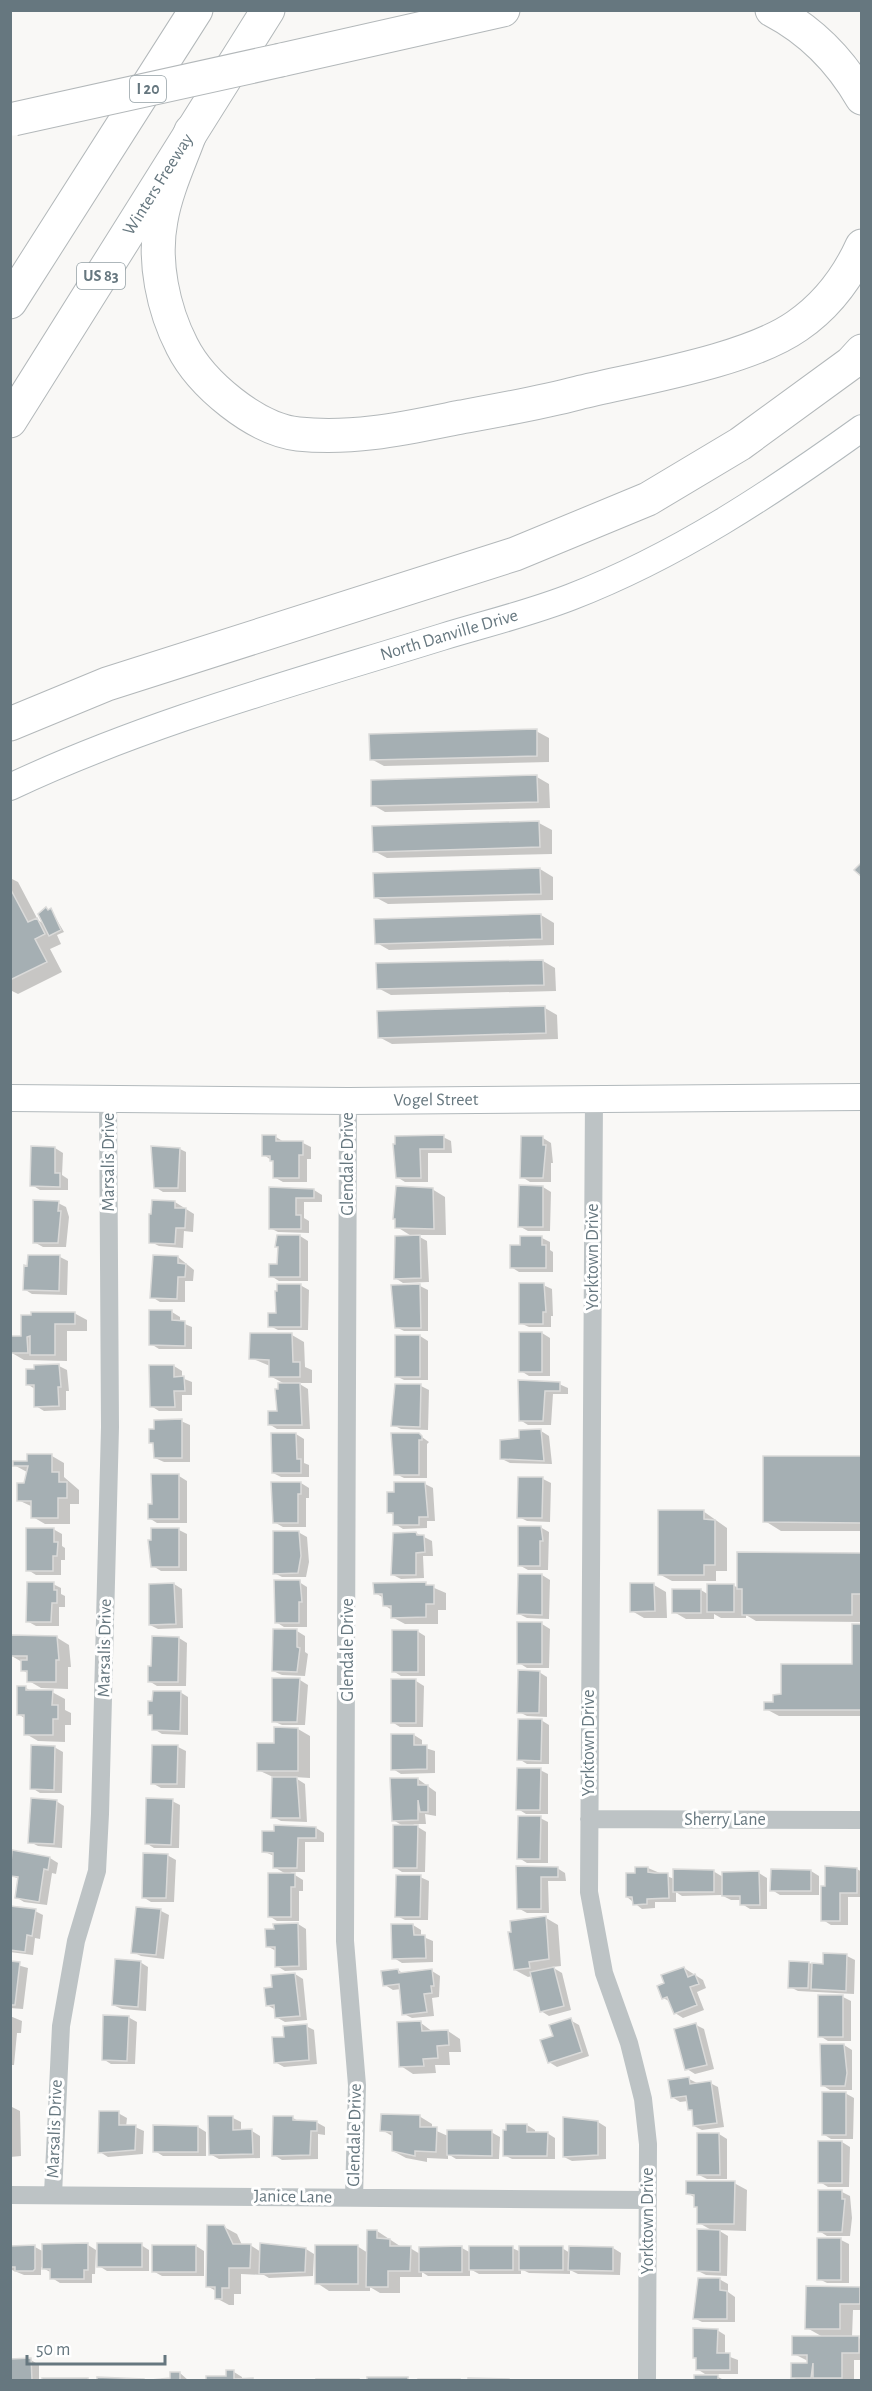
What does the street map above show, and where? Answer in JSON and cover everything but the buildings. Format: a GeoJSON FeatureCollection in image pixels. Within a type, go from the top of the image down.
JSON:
{"type":"FeatureCollection","features":[{"type":"Feature","properties":{"kind":"highway"},"geometry":{"type":"LineString","coordinates":[[13,297],[196,10]]}},
{"type":"Feature","properties":{"kind":"highway","name":"Winters Freeway"},"geometry":{"type":"LineString","coordinates":[[10,421],[268,10]]}},
{"type":"Feature","properties":{"kind":"highway","name":"I 20"},"geometry":{"type":"LineString","coordinates":[[12,119],[503,10]]}},
{"type":"Feature","properties":{"kind":"highway"},"geometry":{"type":"LineString","coordinates":[[772,10],[825,47],[840,63],[861,98]]}},
{"type":"Feature","properties":{"kind":"highway"},"geometry":{"type":"LineString","coordinates":[[191,131],[161,219],[160,271],[174,325],[183,348],[203,375],[224,396],[245,412],[276,428],[295,433],[354,436],[393,431],[557,398],[760,346],[795,327],[822,306],[841,285],[861,246]]}},
{"type":"Feature","properties":{"kind":"highway"},"geometry":{"type":"LineString","coordinates":[[10,724],[107,684],[515,554],[648,499],[740,444],[851,363],[861,351]]}},
{"type":"Feature","properties":{"kind":"main road","name":"North Danville Drive"},"geometry":{"type":"LineString","coordinates":[[10,787],[60,764],[178,719],[572,597],[732,518],[861,429]]}},
{"type":"Feature","properties":{"kind":"main road","name":"Vogel Street"},"geometry":{"type":"LineString","coordinates":[[10,1098],[108,1097],[348,1101],[861,1097]]}},
{"type":"Feature","properties":{"kind":"street","name":"Marsalis Drive"},"geometry":{"type":"LineString","coordinates":[[53,2194],[61,2026],[76,1941],[97,1871],[100,1814],[110,1427],[108,1097]]}},
{"type":"Feature","properties":{"kind":"street","name":"Yorktown Drive"},"geometry":{"type":"LineString","coordinates":[[594,1098],[589,1892],[604,1973],[629,2043],[643,2099],[648,2144],[647,2380]]}},
{"type":"Feature","properties":{"kind":"street","name":"Glendale Drive"},"geometry":{"type":"LineString","coordinates":[[348,1101],[345,1941],[357,2085],[354,2198]]}},
{"type":"Feature","properties":{"kind":"street","name":"Sherry Lane"},"geometry":{"type":"LineString","coordinates":[[589,1819],[861,1820]]}},
{"type":"Feature","properties":{"kind":"street","name":"Janice Lane"},"geometry":{"type":"LineString","coordinates":[[10,2195],[648,2200]]}}]}
